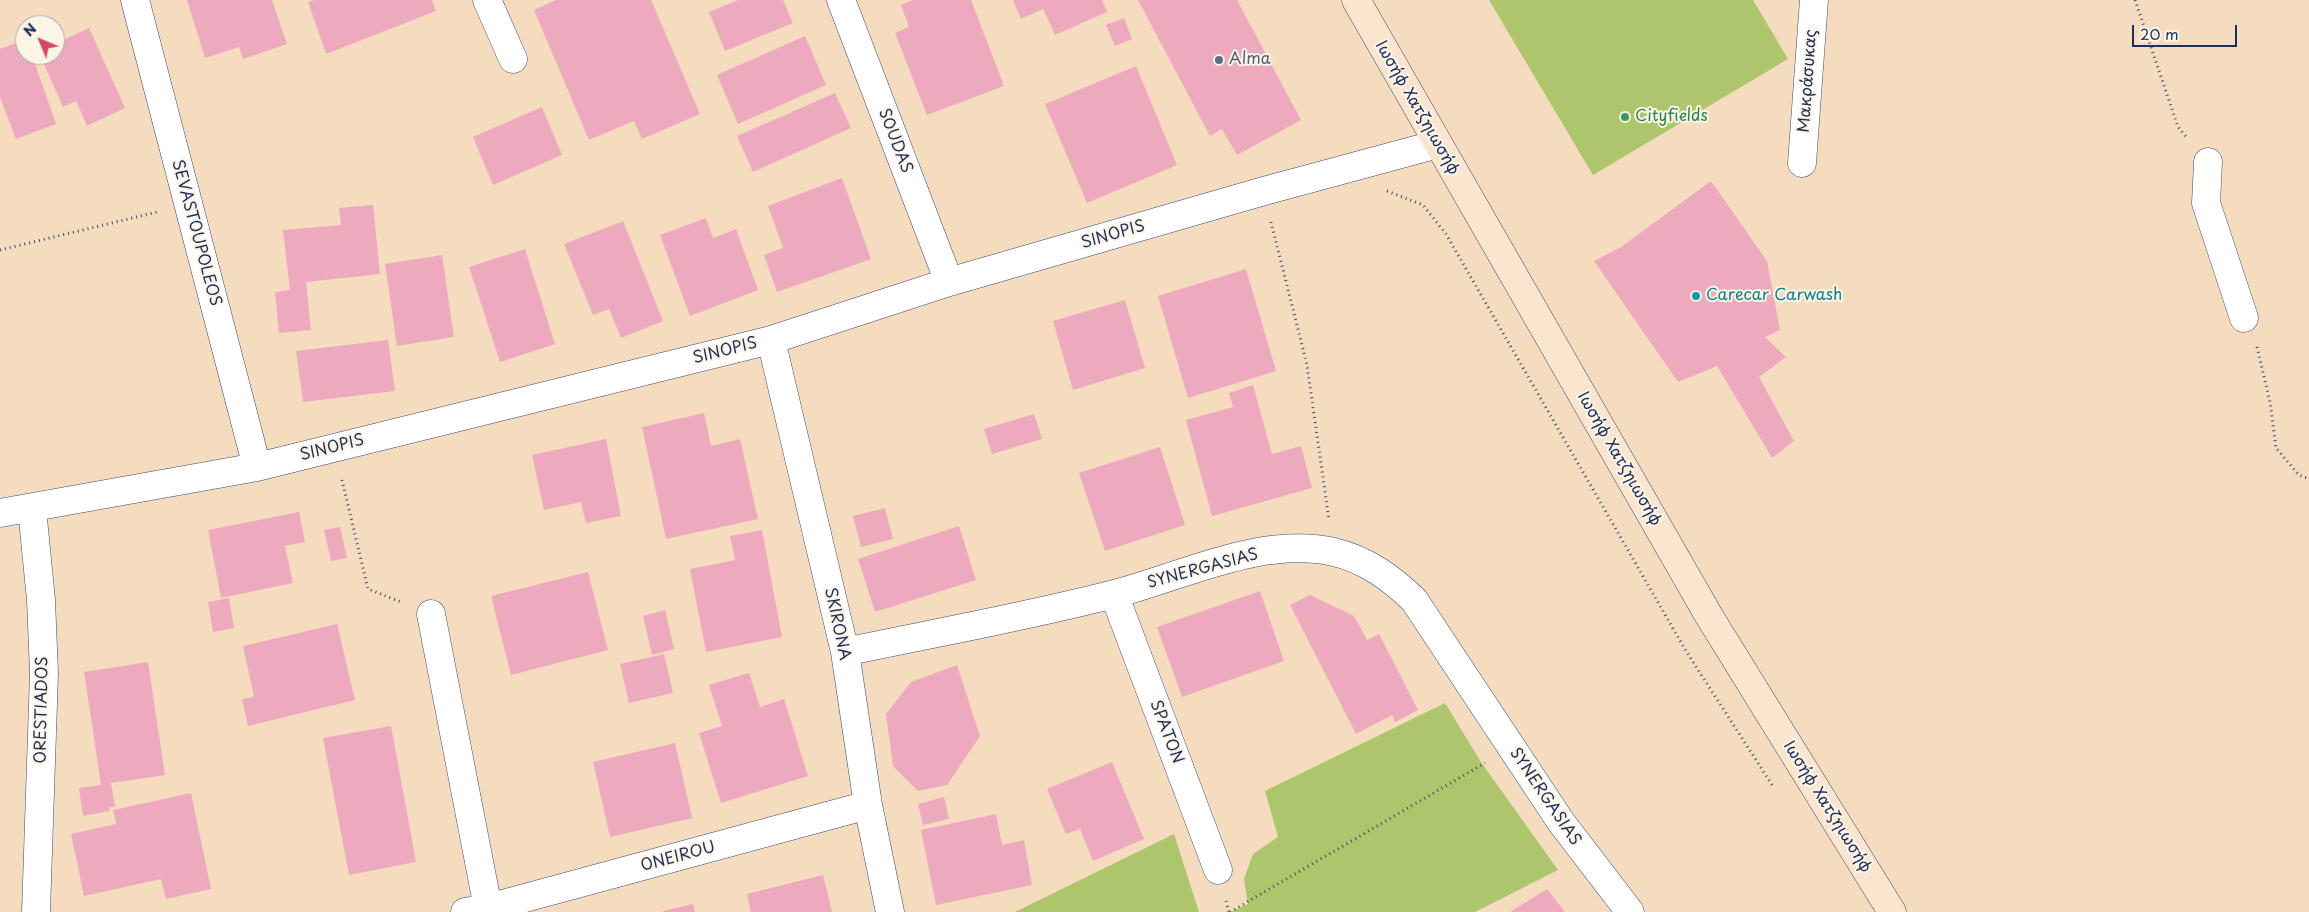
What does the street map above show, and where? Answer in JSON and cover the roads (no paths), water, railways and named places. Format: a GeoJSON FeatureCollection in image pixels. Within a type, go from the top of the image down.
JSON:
{"type":"FeatureCollection","features":[{"type":"Feature","properties":{"kind":"main road","name":"Ιωσήφ Χατζηιωσήφ"},"geometry":{"type":"LineString","coordinates":[[1356,0],[1709,616],[1892,912]]}},
{"type":"Feature","properties":{"kind":"street","name":"SEVASTOUPOLEOS"},"geometry":{"type":"LineString","coordinates":[[135,0],[257,466]]}},
{"type":"Feature","properties":{"kind":"street"},"geometry":{"type":"LineString","coordinates":[[487,0],[513,59]]}},
{"type":"Feature","properties":{"kind":"street","name":"SOUDAS"},"geometry":{"type":"LineString","coordinates":[[841,0],[949,282]]}},
{"type":"Feature","properties":{"kind":"street","name":"Μακράσυκας"},"geometry":{"type":"LineString","coordinates":[[1802,163],[1814,0]]}},
{"type":"Feature","properties":{"kind":"street","name":"SINOPIS"},"geometry":{"type":"LineString","coordinates":[[0,513],[32,509],[257,466],[771,340],[949,282],[1264,191],[1438,144]]}},
{"type":"Feature","properties":{"kind":"street"},"geometry":{"type":"LineString","coordinates":[[2208,162],[2206,203],[2244,318]]}},
{"type":"Feature","properties":{"kind":"street","name":"SKIRONA"},"geometry":{"type":"LineString","coordinates":[[771,340],[845,652],[868,805],[890,912]]}},
{"type":"Feature","properties":{"kind":"street","name":"ORESTIADOS"},"geometry":{"type":"LineString","coordinates":[[32,509],[41,600],[44,673],[36,912]]}},
{"type":"Feature","properties":{"kind":"street","name":"SYNERGASIAS"},"geometry":{"type":"LineString","coordinates":[[845,652],[1114,594],[1238,557],[1292,549],[1334,552],[1368,565],[1386,575],[1414,600],[1561,822],[1630,912]]}},
{"type":"Feature","properties":{"kind":"street","name":"SPATON"},"geometry":{"type":"LineString","coordinates":[[1114,594],[1218,870]]}},
{"type":"Feature","properties":{"kind":"street","name":"ONEIROU"},"geometry":{"type":"LineString","coordinates":[[431,614],[476,910],[868,805]]}},
{"type":"Feature","properties":{"kind":"place","name":"Alma"},"geometry":{"type":"Point","coordinates":[1219,60]}},
{"type":"Feature","properties":{"kind":"place","name":"Cityfields"},"geometry":{"type":"Point","coordinates":[1625,117]}},
{"type":"Feature","properties":{"kind":"place","name":"Carecar Carwash"},"geometry":{"type":"Point","coordinates":[1696,296]}}]}
